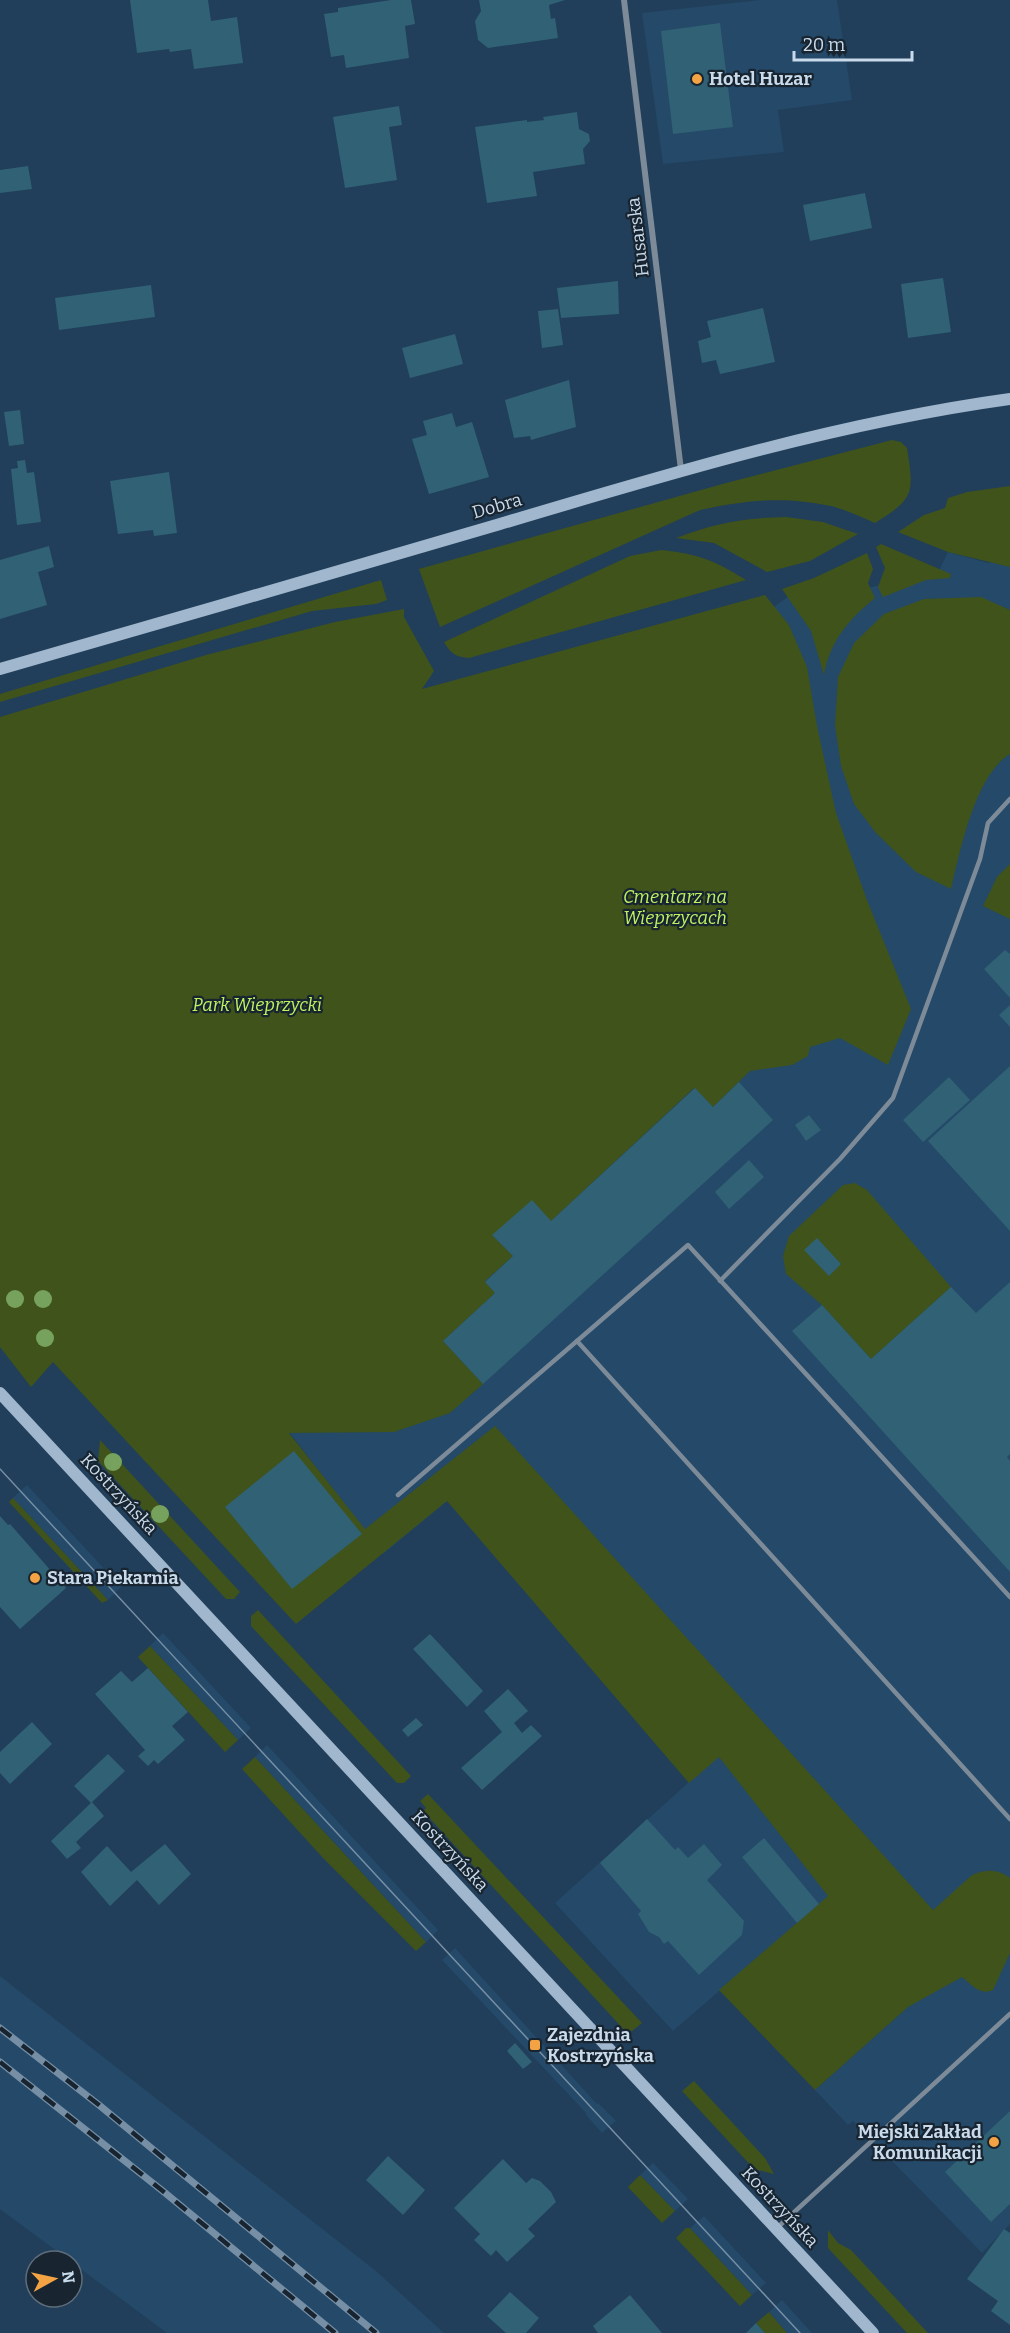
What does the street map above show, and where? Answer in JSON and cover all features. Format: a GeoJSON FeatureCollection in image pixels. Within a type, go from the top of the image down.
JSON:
{"type":"FeatureCollection","features":[{"type":"Feature","properties":{"kind":"main road","name":"Dobra"},"geometry":{"type":"LineString","coordinates":[[0,669],[681,470],[828,433],[923,413],[1010,399]]}},
{"type":"Feature","properties":{"kind":"main road","name":"Kostrzyńska"},"geometry":{"type":"LineString","coordinates":[[0,1393],[873,2333]]}},
{"type":"Feature","properties":{"kind":"street","name":"Husarska"},"geometry":{"type":"LineString","coordinates":[[624,0],[681,470]]}},
{"type":"Feature","properties":{"kind":"lane"},"geometry":{"type":"LineString","coordinates":[[720,1281],[840,1159],[893,1098],[980,859],[988,824],[1010,799]]}},
{"type":"Feature","properties":{"kind":"lane"},"geometry":{"type":"LineString","coordinates":[[398,1495],[688,1245],[1010,1597]]}},
{"type":"Feature","properties":{"kind":"lane"},"geometry":{"type":"LineString","coordinates":[[577,1341],[1010,1819]]}},
{"type":"Feature","properties":{"kind":"lane"},"geometry":{"type":"LineString","coordinates":[[776,2229],[1010,2014]]}},
{"type":"Feature","properties":{"kind":"shaded area"},"geometry":{"type":"Polygon","coordinates":[[[760,0],[837,0],[852,100],[778,110],[784,152],[663,164],[642,13],[760,0]]]}},
{"type":"Feature","properties":{"kind":"shaded area"},"geometry":{"type":"Polygon","coordinates":[[[948,552],[988,563],[1010,558],[1010,2224],[982,2253],[853,2121],[848,2125],[815,2090],[908,2007],[828,1897],[673,2031],[555,1903],[689,1782],[447,1501],[383,1554],[289,1432],[771,609],[792,594],[801,602],[938,573],[948,552]]]}},
{"type":"Feature","properties":{"kind":"shaded area"},"geometry":{"type":"Polygon","coordinates":[[[27,1485],[121,1587],[108,1600],[13,1498],[27,1485]]]}},
{"type":"Feature","properties":{"kind":"shaded area"},"geometry":{"type":"Polygon","coordinates":[[[163,1633],[251,1728],[238,1740],[150,1646],[163,1633]]]}},
{"type":"Feature","properties":{"kind":"shaded area"},"geometry":{"type":"Polygon","coordinates":[[[267,1745],[438,1930],[426,1942],[255,1757],[267,1745]]]}},
{"type":"Feature","properties":{"kind":"shaded area"},"geometry":{"type":"Polygon","coordinates":[[[455,1948],[597,2104],[616,2121],[602,2133],[586,2113],[442,1960],[455,1948]]]}},
{"type":"Feature","properties":{"kind":"shaded area"},"geometry":{"type":"Polygon","coordinates":[[[0,1976],[376,2271],[444,2333],[167,2333],[84,2271],[84,2249],[54,2249],[0,2209],[0,1976]]]}},
{"type":"Feature","properties":{"kind":"shaded area"},"geometry":{"type":"Polygon","coordinates":[[[653,2163],[688,2199],[675,2211],[640,2175],[653,2163]]]}},
{"type":"Feature","properties":{"kind":"shaded area"},"geometry":{"type":"Polygon","coordinates":[[[704,2216],[766,2283],[752,2295],[690,2228],[704,2216]]]}},
{"type":"Feature","properties":{"kind":"shaded area"},"geometry":{"type":"Polygon","coordinates":[[[782,2300],[812,2333],[787,2333],[769,2312],[782,2300]]]}},
{"type":"Feature","properties":{"kind":"green space"},"geometry":{"type":"Polygon","coordinates":[[[892,440],[901,442],[907,448],[911,475],[909,493],[898,507],[875,523],[831,506],[797,501],[766,500],[700,510],[440,627],[419,569],[726,483],[892,440]]]}},
{"type":"Feature","properties":{"kind":"green space"},"geometry":{"type":"Polygon","coordinates":[[[1010,486],[1010,567],[948,552],[898,532],[924,515],[945,508],[948,498],[967,492],[1010,486]]]}},
{"type":"Feature","properties":{"kind":"green space"},"geometry":{"type":"Polygon","coordinates":[[[786,517],[823,522],[858,534],[810,561],[767,572],[714,543],[676,538],[730,522],[786,517]]]}},
{"type":"Feature","properties":{"kind":"green space"},"geometry":{"type":"Polygon","coordinates":[[[881,544],[951,574],[950,578],[926,580],[883,597],[878,587],[885,568],[876,547],[881,544]]]}},
{"type":"Feature","properties":{"kind":"green space"},"geometry":{"type":"Polygon","coordinates":[[[661,550],[705,559],[746,580],[469,658],[454,654],[444,642],[630,556],[661,550]]]}},
{"type":"Feature","properties":{"kind":"green space"},"geometry":{"type":"Polygon","coordinates":[[[867,553],[873,569],[868,583],[875,598],[857,614],[836,641],[824,675],[811,631],[782,589],[814,578],[867,553]]]}},
{"type":"Feature","properties":{"kind":"green space"},"geometry":{"type":"Polygon","coordinates":[[[381,580],[387,600],[376,604],[312,611],[0,702],[0,694],[381,580]]]}},
{"type":"Feature","properties":{"kind":"green space"},"geometry":{"type":"Polygon","coordinates":[[[765,595],[789,625],[807,667],[836,813],[867,900],[911,1009],[888,1065],[840,1038],[810,1047],[808,1056],[792,1065],[750,1071],[713,1107],[694,1088],[551,1221],[493,1236],[513,1256],[485,1281],[495,1293],[443,1341],[483,1384],[450,1413],[394,1432],[289,1433],[365,1529],[495,1426],[933,1910],[972,1875],[992,1871],[1010,1878],[1010,1953],[993,1990],[980,1991],[962,1977],[908,2007],[815,2090],[719,1990],[828,1896],[719,1757],[689,1783],[447,1501],[296,1624],[53,1362],[31,1387],[0,1347],[0,717],[206,655],[335,622],[404,609],[404,617],[434,671],[422,689],[765,595]]]}},
{"type":"Feature","properties":{"kind":"green space"},"geometry":{"type":"Polygon","coordinates":[[[981,597],[1010,610],[1010,754],[998,764],[978,796],[964,835],[951,889],[916,872],[876,833],[854,804],[841,766],[835,725],[838,677],[854,643],[884,614],[924,599],[981,597]]]}},
{"type":"Feature","properties":{"kind":"green space"},"geometry":{"type":"Polygon","coordinates":[[[1010,864],[1010,919],[983,906],[997,877],[1010,864]]]}},
{"type":"Feature","properties":{"kind":"green space"},"geometry":{"type":"Polygon","coordinates":[[[855,1183],[867,1190],[951,1287],[871,1359],[822,1305],[786,1274],[783,1256],[789,1236],[843,1185],[855,1183]]]}},
{"type":"Feature","properties":{"kind":"green space"},"geometry":{"type":"Polygon","coordinates":[[[100,1440],[240,1592],[234,1599],[226,1599],[98,1461],[100,1440]]]}},
{"type":"Feature","properties":{"kind":"green space"},"geometry":{"type":"Polygon","coordinates":[[[13,1498],[108,1600],[102,1603],[9,1502],[13,1498]]]}},
{"type":"Feature","properties":{"kind":"green space"},"geometry":{"type":"Polygon","coordinates":[[[258,1610],[411,1776],[404,1783],[397,1783],[251,1626],[251,1616],[258,1610]]]}},
{"type":"Feature","properties":{"kind":"green space"},"geometry":{"type":"Polygon","coordinates":[[[150,1646],[238,1740],[225,1752],[138,1657],[150,1646]]]}},
{"type":"Feature","properties":{"kind":"green space"},"geometry":{"type":"Polygon","coordinates":[[[255,1757],[426,1942],[416,1951],[323,1858],[242,1769],[255,1757]]]}},
{"type":"Feature","properties":{"kind":"green space"},"geometry":{"type":"Polygon","coordinates":[[[428,1794],[642,2023],[632,2031],[626,2032],[423,1811],[426,1808],[420,1801],[428,1794]]]}},
{"type":"Feature","properties":{"kind":"green space"},"geometry":{"type":"Polygon","coordinates":[[[694,2081],[765,2158],[774,2174],[754,2169],[682,2091],[694,2081]]]}},
{"type":"Feature","properties":{"kind":"green space"},"geometry":{"type":"Polygon","coordinates":[[[640,2175],[675,2211],[662,2223],[628,2187],[640,2175]]]}},
{"type":"Feature","properties":{"kind":"green space"},"geometry":{"type":"Polygon","coordinates":[[[686,2228],[690,2228],[752,2295],[740,2306],[676,2238],[686,2228]]]}},
{"type":"Feature","properties":{"kind":"green space"},"geometry":{"type":"Polygon","coordinates":[[[828,2230],[838,2243],[851,2250],[928,2333],[907,2333],[828,2248],[828,2230]]]}},
{"type":"Feature","properties":{"kind":"green space"},"geometry":{"type":"Polygon","coordinates":[[[769,2312],[787,2333],[765,2333],[756,2323],[769,2312]]]}},
{"type":"Feature","properties":{"kind":"building"},"geometry":{"type":"Polygon","coordinates":[[[130,0],[208,0],[211,21],[237,17],[243,63],[194,69],[191,49],[137,53],[130,0]]]}},
{"type":"Feature","properties":{"kind":"building"},"geometry":{"type":"Polygon","coordinates":[[[391,0],[411,0],[415,24],[405,26],[409,58],[346,68],[344,55],[331,57],[324,14],[338,12],[338,8],[391,0]]]}},
{"type":"Feature","properties":{"kind":"building"},"geometry":{"type":"Polygon","coordinates":[[[479,0],[565,0],[549,5],[551,19],[555,18],[558,38],[488,48],[478,40],[475,21],[481,11],[479,0]]]}},
{"type":"Feature","properties":{"kind":"building","name":"Hotel Huzar"},"geometry":{"type":"Polygon","coordinates":[[[720,23],[733,127],[673,134],[661,31],[720,23]]]}},
{"type":"Feature","properties":{"kind":"building"},"geometry":{"type":"Polygon","coordinates":[[[399,106],[402,125],[389,127],[397,180],[345,188],[333,117],[399,106]]]}},
{"type":"Feature","properties":{"kind":"building"},"geometry":{"type":"Polygon","coordinates":[[[577,112],[579,129],[589,134],[590,141],[583,149],[585,164],[533,172],[537,196],[487,203],[475,127],[544,120],[543,117],[577,112]]]}},
{"type":"Feature","properties":{"kind":"building"},"geometry":{"type":"Polygon","coordinates":[[[28,166],[32,189],[0,193],[0,170],[28,166]]]}},
{"type":"Feature","properties":{"kind":"building"},"geometry":{"type":"Polygon","coordinates":[[[865,193],[872,228],[810,241],[803,205],[865,193]]]}},
{"type":"Feature","properties":{"kind":"building"},"geometry":{"type":"Polygon","coordinates":[[[943,278],[951,332],[908,338],[901,284],[943,278]]]}},
{"type":"Feature","properties":{"kind":"building"},"geometry":{"type":"Polygon","coordinates":[[[618,281],[619,314],[561,318],[557,288],[618,281]]]}},
{"type":"Feature","properties":{"kind":"building"},"geometry":{"type":"Polygon","coordinates":[[[151,285],[155,317],[59,330],[55,298],[151,285]]]}},
{"type":"Feature","properties":{"kind":"building"},"geometry":{"type":"Polygon","coordinates":[[[763,308],[775,362],[720,374],[716,360],[702,363],[698,341],[711,337],[707,321],[763,308]]]}},
{"type":"Feature","properties":{"kind":"building"},"geometry":{"type":"Polygon","coordinates":[[[558,309],[563,345],[542,348],[538,311],[558,309]]]}},
{"type":"Feature","properties":{"kind":"building"},"geometry":{"type":"Polygon","coordinates":[[[455,334],[463,364],[410,378],[402,348],[455,334]]]}},
{"type":"Feature","properties":{"kind":"building"},"geometry":{"type":"Polygon","coordinates":[[[569,380],[576,427],[531,440],[530,436],[514,438],[505,400],[569,380]]]}},
{"type":"Feature","properties":{"kind":"building"},"geometry":{"type":"Polygon","coordinates":[[[20,410],[24,444],[9,446],[4,412],[20,410]]]}},
{"type":"Feature","properties":{"kind":"building"},"geometry":{"type":"Polygon","coordinates":[[[452,413],[456,427],[472,422],[489,477],[429,494],[412,439],[427,435],[423,421],[452,413]]]}},
{"type":"Feature","properties":{"kind":"building"},"geometry":{"type":"Polygon","coordinates":[[[25,460],[27,473],[34,472],[41,522],[17,525],[11,469],[18,468],[17,461],[25,460]]]}},
{"type":"Feature","properties":{"kind":"building"},"geometry":{"type":"Polygon","coordinates":[[[169,472],[177,533],[154,536],[153,530],[118,534],[110,481],[169,472]]]}},
{"type":"Feature","properties":{"kind":"building"},"geometry":{"type":"Polygon","coordinates":[[[49,546],[54,567],[38,572],[47,605],[0,619],[0,560],[49,546]]]}},
{"type":"Feature","properties":{"kind":"building"},"geometry":{"type":"Polygon","coordinates":[[[1005,950],[1010,954],[1010,998],[984,969],[1005,950]]]}},
{"type":"Feature","properties":{"kind":"building"},"geometry":{"type":"Polygon","coordinates":[[[1010,1005],[1010,1027],[999,1015],[1010,1005]]]}},
{"type":"Feature","properties":{"kind":"building"},"geometry":{"type":"Polygon","coordinates":[[[1010,1066],[1010,1231],[928,1141],[1010,1066]]]}},
{"type":"Feature","properties":{"kind":"building"},"geometry":{"type":"Polygon","coordinates":[[[949,1077],[970,1100],[923,1142],[903,1120],[949,1077]]]}},
{"type":"Feature","properties":{"kind":"building"},"geometry":{"type":"Polygon","coordinates":[[[739,1082],[773,1120],[483,1384],[443,1341],[495,1293],[485,1282],[513,1256],[492,1235],[532,1200],[551,1221],[695,1088],[713,1107],[739,1082]]]}},
{"type":"Feature","properties":{"kind":"building"},"geometry":{"type":"Polygon","coordinates":[[[809,1115],[821,1130],[806,1141],[795,1125],[809,1115]]]}},
{"type":"Feature","properties":{"kind":"building"},"geometry":{"type":"Polygon","coordinates":[[[749,1160],[764,1177],[729,1209],[715,1192],[749,1160]]]}},
{"type":"Feature","properties":{"kind":"building"},"geometry":{"type":"Polygon","coordinates":[[[817,1238],[841,1264],[829,1276],[804,1250],[817,1238]]]}},
{"type":"Feature","properties":{"kind":"building"},"geometry":{"type":"Polygon","coordinates":[[[1010,1282],[1010,1454],[1007,1457],[1010,1461],[1010,1572],[792,1331],[822,1305],[871,1359],[951,1287],[976,1313],[1010,1282]]]}},
{"type":"Feature","properties":{"kind":"building"},"geometry":{"type":"Polygon","coordinates":[[[294,1451],[362,1534],[292,1589],[225,1507],[294,1451]]]}},
{"type":"Feature","properties":{"kind":"building"},"geometry":{"type":"Polygon","coordinates":[[[0,1516],[8,1525],[10,1524],[66,1588],[20,1629],[0,1607],[0,1516]]]}},
{"type":"Feature","properties":{"kind":"building"},"geometry":{"type":"Polygon","coordinates":[[[430,1634],[483,1691],[467,1707],[413,1649],[430,1634]]]}},
{"type":"Feature","properties":{"kind":"building"},"geometry":{"type":"Polygon","coordinates":[[[148,1668],[188,1712],[172,1726],[185,1740],[158,1764],[154,1760],[148,1766],[138,1756],[145,1750],[95,1694],[121,1671],[132,1682],[148,1668]]]}},
{"type":"Feature","properties":{"kind":"building"},"geometry":{"type":"Polygon","coordinates":[[[508,1689],[528,1711],[514,1723],[522,1733],[531,1725],[542,1736],[482,1790],[461,1768],[502,1732],[484,1711],[508,1689]]]}},
{"type":"Feature","properties":{"kind":"building"},"geometry":{"type":"Polygon","coordinates":[[[416,1718],[423,1725],[408,1737],[402,1730],[416,1718]]]}},
{"type":"Feature","properties":{"kind":"building"},"geometry":{"type":"Polygon","coordinates":[[[32,1722],[52,1744],[10,1784],[0,1773],[0,1752],[32,1722]]]}},
{"type":"Feature","properties":{"kind":"building"},"geometry":{"type":"Polygon","coordinates":[[[108,1754],[125,1771],[91,1803],[74,1786],[108,1754]]]}},
{"type":"Feature","properties":{"kind":"building"},"geometry":{"type":"Polygon","coordinates":[[[92,1802],[104,1816],[76,1842],[81,1848],[67,1859],[51,1841],[92,1802]]]}},
{"type":"Feature","properties":{"kind":"building"},"geometry":{"type":"Polygon","coordinates":[[[647,1819],[675,1850],[678,1847],[688,1858],[704,1844],[722,1865],[707,1880],[744,1921],[742,1935],[699,1975],[668,1941],[664,1944],[659,1937],[649,1932],[638,1914],[641,1911],[600,1863],[647,1819]]]}},
{"type":"Feature","properties":{"kind":"building"},"geometry":{"type":"Polygon","coordinates":[[[764,1838],[819,1904],[797,1923],[742,1857],[764,1838]]]}},
{"type":"Feature","properties":{"kind":"building"},"geometry":{"type":"Polygon","coordinates":[[[165,1844],[191,1874],[159,1905],[137,1880],[110,1906],[81,1872],[107,1846],[131,1872],[165,1844]]]}},
{"type":"Feature","properties":{"kind":"building"},"geometry":{"type":"Polygon","coordinates":[[[515,2043],[532,2062],[523,2069],[507,2051],[515,2043]]]}},
{"type":"Feature","properties":{"kind":"building","name":"Miejski Zakład Komunikacji"},"geometry":{"type":"Polygon","coordinates":[[[1010,2111],[1010,2204],[991,2222],[945,2172],[1010,2111]]]}},
{"type":"Feature","properties":{"kind":"building"},"geometry":{"type":"Polygon","coordinates":[[[388,2156],[425,2190],[403,2215],[366,2180],[388,2156]]]}},
{"type":"Feature","properties":{"kind":"building"},"geometry":{"type":"Polygon","coordinates":[[[503,2159],[526,2183],[532,2178],[540,2181],[551,2192],[556,2202],[528,2229],[535,2236],[507,2262],[496,2250],[491,2256],[474,2240],[480,2234],[454,2208],[503,2159]]]}},
{"type":"Feature","properties":{"kind":"building"},"geometry":{"type":"Polygon","coordinates":[[[1004,2229],[1010,2233],[1010,2325],[991,2311],[998,2301],[967,2279],[1004,2229]]]}},
{"type":"Feature","properties":{"kind":"building"},"geometry":{"type":"Polygon","coordinates":[[[510,2292],[539,2318],[526,2333],[506,2333],[487,2316],[510,2292]]]}},
{"type":"Feature","properties":{"kind":"building"},"geometry":{"type":"Polygon","coordinates":[[[630,2295],[662,2333],[598,2333],[593,2326],[630,2295]]]}},
{"type":"Feature","properties":{"kind":"building"},"geometry":{"type":"Polygon","coordinates":[[[756,2323],[765,2333],[746,2333],[756,2323]]]}},
{"type":"Feature","properties":{"kind":"tram line"},"geometry":{"type":"LineString","coordinates":[[0,1469],[800,2333]]}},
{"type":"Feature","properties":{"kind":"railway"},"geometry":{"type":"LineString","coordinates":[[0,2028],[99,2105],[376,2333]]}},
{"type":"Feature","properties":{"kind":"railway"},"geometry":{"type":"LineString","coordinates":[[0,2062],[164,2192],[335,2333]]}},
{"type":"Feature","properties":{"kind":"place","name":"Hotel Huzar"},"geometry":{"type":"Point","coordinates":[697,79]}},
{"type":"Feature","properties":{"kind":"place","name":"Stara Piekarnia"},"geometry":{"type":"Point","coordinates":[35,1578]}},
{"type":"Feature","properties":{"kind":"place","name":"Zajezdnia Kostrzyńska"},"geometry":{"type":"Point","coordinates":[535,2045]}},
{"type":"Feature","properties":{"kind":"place","name":"Miejski Zakład Komunikacji"},"geometry":{"type":"Point","coordinates":[994,2142]}},
{"type":"Feature","properties":{"kind":"park label","name":"Cmentarz na Wieprzycach"},"geometry":{"type":"Point","coordinates":[675,907]}},
{"type":"Feature","properties":{"kind":"park label","name":"Park Wieprzycki"},"geometry":{"type":"Point","coordinates":[257,1005]}}]}
